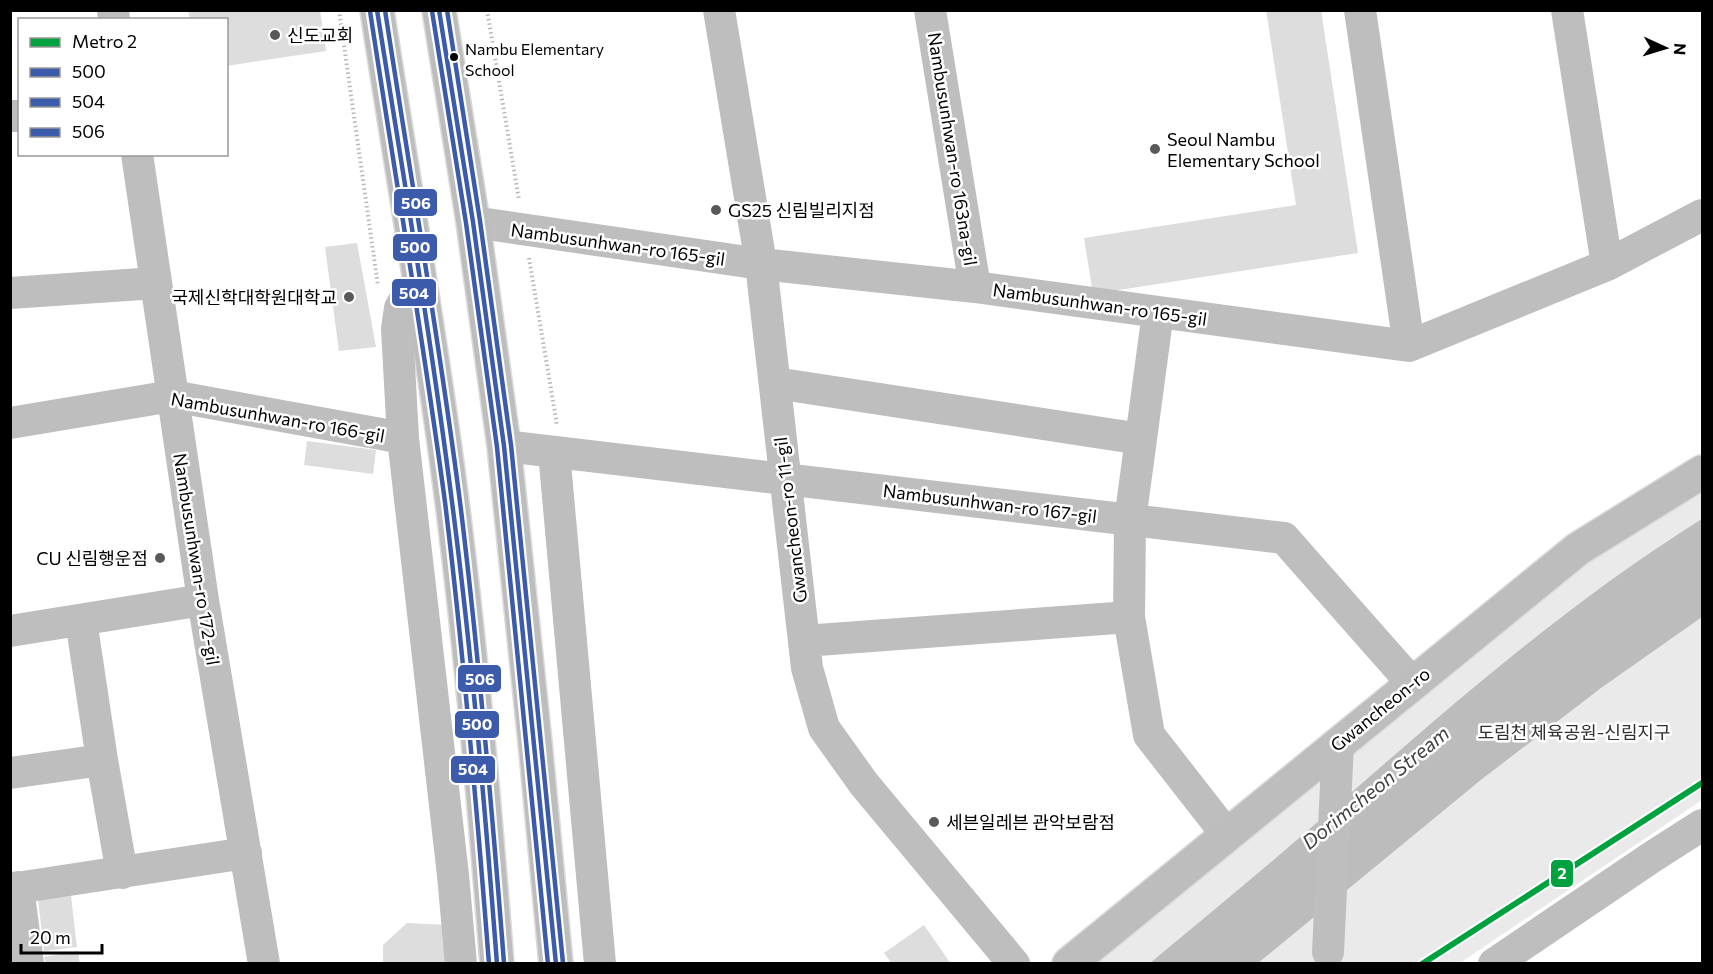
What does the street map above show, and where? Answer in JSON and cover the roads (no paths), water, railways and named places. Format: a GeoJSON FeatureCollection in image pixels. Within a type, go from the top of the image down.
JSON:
{"type":"FeatureCollection","features":[{"type":"Feature","properties":{"kind":"main road"},"geometry":{"type":"LineString","coordinates":[[377,10],[443,435],[466,621],[497,963]]}},
{"type":"Feature","properties":{"kind":"main road"},"geometry":{"type":"LineString","coordinates":[[439,10],[504,446],[536,742],[556,963]]}},
{"type":"Feature","properties":{"kind":"main road","name":"Gwancheon-ro"},"geometry":{"type":"LineString","coordinates":[[1070,963],[1578,549],[1702,472]]}},
{"type":"Feature","properties":{"kind":"street","name":"Gwancheon-ro 11-gil"},"geometry":{"type":"LineString","coordinates":[[719,10],[761,264],[807,668],[824,728],[864,784],[1014,963]]}},
{"type":"Feature","properties":{"kind":"street","name":"Nambusunhwan-ro 163na-gil"},"geometry":{"type":"LineString","coordinates":[[930,10],[975,287]]}},
{"type":"Feature","properties":{"kind":"street"},"geometry":{"type":"LineString","coordinates":[[1360,10],[1409,346]]}},
{"type":"Feature","properties":{"kind":"street"},"geometry":{"type":"LineString","coordinates":[[1567,10],[1607,265]]}},
{"type":"Feature","properties":{"kind":"street","name":"Nambusunhwan-ro 172-gil"},"geometry":{"type":"LineString","coordinates":[[137,156],[203,600],[264,963]]}},
{"type":"Feature","properties":{"kind":"street","name":"Nambusunhwan-ro 165-gil"},"geometry":{"type":"LineString","coordinates":[[472,222],[761,264],[975,287],[1409,346],[1607,265],[1702,215]]}},
{"type":"Feature","properties":{"kind":"street"},"geometry":{"type":"LineString","coordinates":[[10,292],[156,283]]}},
{"type":"Feature","properties":{"kind":"street"},"geometry":{"type":"LineString","coordinates":[[420,283],[409,292],[400,308],[397,330],[403,438],[461,963]]}},
{"type":"Feature","properties":{"kind":"street"},"geometry":{"type":"LineString","coordinates":[[1158,312],[1130,520],[1129,617],[1149,735],[1227,835]]}},
{"type":"Feature","properties":{"kind":"street"},"geometry":{"type":"LineString","coordinates":[[775,383],[1142,439]]}},
{"type":"Feature","properties":{"kind":"street","name":"Nambusunhwan-ro 166-gil"},"geometry":{"type":"LineString","coordinates":[[10,423],[172,396],[403,438]]}},
{"type":"Feature","properties":{"kind":"street","name":"Nambusunhwan-ro 167-gil"},"geometry":{"type":"LineString","coordinates":[[504,446],[1284,538],[1412,683]]}},
{"type":"Feature","properties":{"kind":"street"},"geometry":{"type":"LineString","coordinates":[[554,452],[600,963]]}},
{"type":"Feature","properties":{"kind":"street"},"geometry":{"type":"LineString","coordinates":[[10,631],[203,600]]}},
{"type":"Feature","properties":{"kind":"street"},"geometry":{"type":"LineString","coordinates":[[804,641],[1129,617]]}},
{"type":"Feature","properties":{"kind":"street"},"geometry":{"type":"LineString","coordinates":[[81,620],[122,873]]}},
{"type":"Feature","properties":{"kind":"street"},"geometry":{"type":"LineString","coordinates":[[1320,958],[1338,744]]}},
{"type":"Feature","properties":{"kind":"street"},"geometry":{"type":"LineString","coordinates":[[10,773],[102,760]]}},
{"type":"Feature","properties":{"kind":"street"},"geometry":{"type":"LineString","coordinates":[[1494,963],[1652,856],[1702,825]]}},
{"type":"Feature","properties":{"kind":"street"},"geometry":{"type":"LineString","coordinates":[[28,963],[14,888],[246,853]]}},
{"type":"Feature","properties":{"kind":"water","name":"Dorimcheon Stream"},"geometry":{"type":"Polygon","coordinates":[[[1702,519],[1702,617],[1601,688],[1482,779],[1258,963],[1149,964],[1406,745],[1550,626],[1600,588],[1702,519]]]}},
{"type":"Feature","properties":{"kind":"metro line","name":"2"},"geometry":{"type":"LineString","coordinates":[[1422,964],[1702,783]]}},
{"type":"Feature","properties":{"kind":"place","name":"신도교회"},"geometry":{"type":"Point","coordinates":[275,35]}},
{"type":"Feature","properties":{"kind":"place","name":"Nambu Elementary School"},"geometry":{"type":"Point","coordinates":[454,57]}},
{"type":"Feature","properties":{"kind":"place","name":"Seoul Nambu Elementary School"},"geometry":{"type":"Point","coordinates":[1155,149]}},
{"type":"Feature","properties":{"kind":"place","name":"GS25 신림빌리지점"},"geometry":{"type":"Point","coordinates":[716,210]}},
{"type":"Feature","properties":{"kind":"place","name":"국제신학대학원대학교"},"geometry":{"type":"Point","coordinates":[349,297]}},
{"type":"Feature","properties":{"kind":"place","name":"CU 신림행운점"},"geometry":{"type":"Point","coordinates":[160,558]}},
{"type":"Feature","properties":{"kind":"place","name":"세븐일레븐 관악보람점"},"geometry":{"type":"Point","coordinates":[934,822]}},
{"type":"Feature","properties":{"kind":"park label","name":"도림천 체육공원-신림지구"},"geometry":{"type":"Point","coordinates":[1574,732]}}]}
